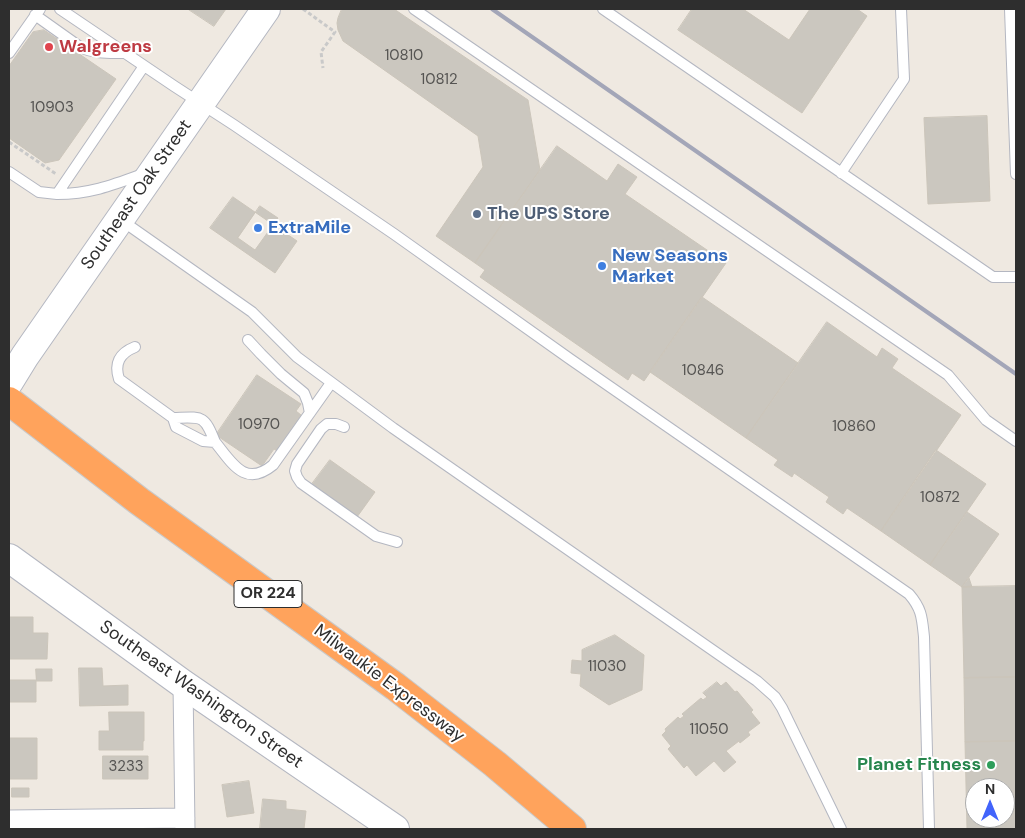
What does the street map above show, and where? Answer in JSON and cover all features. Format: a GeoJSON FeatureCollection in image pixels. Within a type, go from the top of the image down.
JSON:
{"type":"FeatureCollection","features":[{"type":"Feature","properties":{"kind":"highway","name":"Milwaukie Expressway"},"geometry":{"type":"LineString","coordinates":[[9,401],[139,501],[396,687],[495,764],[572,829]]}},
{"type":"Feature","properties":{"kind":"street","name":"Southeast Oak Street"},"geometry":{"type":"LineString","coordinates":[[9,382],[25,356],[266,9]]}},
{"type":"Feature","properties":{"kind":"street","name":"Southeast Washington Street"},"geometry":{"type":"LineString","coordinates":[[9,558],[183,684],[395,829]]}},
{"type":"Feature","properties":{"kind":"street"},"geometry":{"type":"LineString","coordinates":[[9,820],[185,824],[183,684]]}},
{"type":"Feature","properties":{"kind":"lane"},"geometry":{"type":"LineString","coordinates":[[60,9],[394,234],[570,359],[909,594],[917,603],[922,617],[924,637],[929,829]]}},
{"type":"Feature","properties":{"kind":"lane"},"geometry":{"type":"LineString","coordinates":[[414,9],[948,375],[986,420],[1016,441]]}},
{"type":"Feature","properties":{"kind":"lane"},"geometry":{"type":"LineString","coordinates":[[603,9],[993,277],[1016,277]]}},
{"type":"Feature","properties":{"kind":"lane"},"geometry":{"type":"LineString","coordinates":[[841,173],[904,79],[901,9]]}},
{"type":"Feature","properties":{"kind":"lane"},"geometry":{"type":"LineString","coordinates":[[1010,9],[1016,174]]}},
{"type":"Feature","properties":{"kind":"lane"},"geometry":{"type":"LineString","coordinates":[[9,53],[37,12],[87,51],[125,53]]}},
{"type":"Feature","properties":{"kind":"lane"},"geometry":{"type":"LineString","coordinates":[[57,194],[144,66]]}},
{"type":"Feature","properties":{"kind":"lane"},"geometry":{"type":"LineString","coordinates":[[9,172],[39,192],[57,194],[85,193],[103,189],[154,170]]}},
{"type":"Feature","properties":{"kind":"lane"},"geometry":{"type":"LineString","coordinates":[[120,219],[252,312],[296,357],[331,383],[758,682],[775,697],[782,708],[840,829]]}},
{"type":"Feature","properties":{"kind":"lane"},"geometry":{"type":"LineString","coordinates":[[248,340],[281,374],[304,393],[310,413]]}},
{"type":"Feature","properties":{"kind":"lane"},"geometry":{"type":"LineString","coordinates":[[136,347],[128,350],[119,359],[116,372],[119,379],[173,418],[176,427],[203,441],[215,442]]}},
{"type":"Feature","properties":{"kind":"lane"},"geometry":{"type":"LineString","coordinates":[[173,418],[195,417],[205,421],[215,442],[232,463],[244,474],[257,474],[273,465],[331,383]]}},
{"type":"Feature","properties":{"kind":"lane"},"geometry":{"type":"LineString","coordinates":[[344,427],[336,424],[327,424],[321,429],[297,464],[295,471],[297,477],[301,483],[376,536],[397,542]]}},
{"type":"Feature","properties":{"kind":"path"},"geometry":{"type":"LineString","coordinates":[[303,9],[335,32],[321,52],[323,68]]}},
{"type":"Feature","properties":{"kind":"path"},"geometry":{"type":"LineString","coordinates":[[9,142],[66,180]]}},
{"type":"Feature","properties":{"kind":"building"},"geometry":{"type":"Polygon","coordinates":[[[188,9],[226,9],[214,26],[188,9]]]}},
{"type":"Feature","properties":{"kind":"building"},"geometry":{"type":"Polygon","coordinates":[[[342,9],[394,9],[528,100],[540,170],[475,263],[436,236],[483,167],[478,136],[343,41],[337,23],[342,9]]]}},
{"type":"Feature","properties":{"kind":"building"},"geometry":{"type":"Polygon","coordinates":[[[692,9],[743,9],[789,40],[810,9],[857,9],[867,16],[802,113],[678,30],[692,9]]]}},
{"type":"Feature","properties":{"kind":"building","name":"Walgreens"},"geometry":{"type":"Polygon","coordinates":[[[44,30],[116,79],[59,160],[45,163],[9,138],[9,66],[33,32],[44,30]]]}},
{"type":"Feature","properties":{"kind":"building"},"geometry":{"type":"Polygon","coordinates":[[[987,116],[990,201],[928,204],[924,118],[987,116]]]}},
{"type":"Feature","properties":{"kind":"building","name":"New Seasons Market"},"geometry":{"type":"Polygon","coordinates":[[[557,146],[607,181],[618,164],[637,177],[625,194],[726,263],[644,381],[632,373],[628,380],[480,277],[485,270],[475,263],[557,146]]]}},
{"type":"Feature","properties":{"kind":"building"},"geometry":{"type":"Polygon","coordinates":[[[233,197],[297,241],[275,273],[210,228],[233,197]]]}},
{"type":"Feature","properties":{"kind":"building","name":"ExtraMile"},"geometry":{"type":"Polygon","coordinates":[[[260,206],[278,218],[255,250],[238,238],[260,206]]]}},
{"type":"Feature","properties":{"kind":"building"},"geometry":{"type":"Polygon","coordinates":[[[702,297],[798,363],[746,438],[650,372],[702,297]]]}},
{"type":"Feature","properties":{"kind":"building"},"geometry":{"type":"Polygon","coordinates":[[[827,322],[877,357],[882,348],[898,359],[892,368],[961,415],[881,531],[847,508],[843,514],[826,502],[829,497],[794,473],[792,477],[774,465],[778,460],[746,438],[827,322]]]}},
{"type":"Feature","properties":{"kind":"building"},"geometry":{"type":"Polygon","coordinates":[[[257,375],[301,404],[296,411],[301,415],[277,451],[274,449],[262,466],[216,435],[257,375]]]}},
{"type":"Feature","properties":{"kind":"building"},"geometry":{"type":"Polygon","coordinates":[[[936,450],[986,484],[930,565],[881,531],[936,450]]]}},
{"type":"Feature","properties":{"kind":"building"},"geometry":{"type":"Polygon","coordinates":[[[330,460],[375,492],[357,517],[312,484],[330,460]]]}},
{"type":"Feature","properties":{"kind":"building"},"geometry":{"type":"Polygon","coordinates":[[[967,512],[999,534],[962,587],[930,565],[967,512]]]}},
{"type":"Feature","properties":{"kind":"building"},"geometry":{"type":"Polygon","coordinates":[[[969,578],[972,587],[962,587],[969,578]]]}},
{"type":"Feature","properties":{"kind":"building"},"geometry":{"type":"Polygon","coordinates":[[[1016,586],[1016,677],[964,678],[962,587],[1016,586]]]}},
{"type":"Feature","properties":{"kind":"building"},"geometry":{"type":"Polygon","coordinates":[[[9,617],[33,617],[33,633],[48,633],[47,659],[9,659],[9,617]]]}},
{"type":"Feature","properties":{"kind":"building"},"geometry":{"type":"Polygon","coordinates":[[[615,635],[644,655],[642,690],[609,705],[580,686],[581,674],[571,673],[572,660],[582,661],[582,650],[615,635]]]}},
{"type":"Feature","properties":{"kind":"building"},"geometry":{"type":"Polygon","coordinates":[[[79,668],[102,668],[103,686],[128,685],[128,705],[80,706],[79,668]]]}},
{"type":"Feature","properties":{"kind":"building"},"geometry":{"type":"Polygon","coordinates":[[[36,669],[52,669],[52,681],[36,681],[36,702],[9,702],[9,680],[36,680],[36,669]]]}},
{"type":"Feature","properties":{"kind":"building"},"geometry":{"type":"Polygon","coordinates":[[[1016,677],[1016,741],[965,742],[964,678],[1016,677]]]}},
{"type":"Feature","properties":{"kind":"building"},"geometry":{"type":"Polygon","coordinates":[[[717,682],[721,686],[726,682],[735,692],[737,691],[753,710],[751,712],[760,723],[748,732],[750,735],[726,751],[736,762],[724,772],[714,761],[696,776],[687,765],[684,768],[668,749],[671,746],[662,735],[666,731],[665,729],[678,717],[680,719],[684,716],[682,714],[701,698],[703,700],[707,697],[703,693],[717,682]]]}},
{"type":"Feature","properties":{"kind":"building"},"geometry":{"type":"Polygon","coordinates":[[[109,712],[144,712],[143,750],[99,750],[99,731],[109,731],[109,712]]]}},
{"type":"Feature","properties":{"kind":"building"},"geometry":{"type":"Polygon","coordinates":[[[9,738],[37,738],[37,779],[9,779],[9,738]]]}},
{"type":"Feature","properties":{"kind":"building"},"geometry":{"type":"Polygon","coordinates":[[[1016,741],[1016,829],[967,828],[1015,828],[1015,778],[966,778],[965,742],[1016,741]]]}},
{"type":"Feature","properties":{"kind":"building"},"geometry":{"type":"Polygon","coordinates":[[[103,756],[148,756],[148,779],[103,779],[103,756]]]}},
{"type":"Feature","properties":{"kind":"building"},"geometry":{"type":"Polygon","coordinates":[[[249,781],[254,813],[227,817],[222,785],[249,781]]]}},
{"type":"Feature","properties":{"kind":"building"},"geometry":{"type":"Polygon","coordinates":[[[12,788],[29,788],[29,797],[12,797],[12,788]]]}},
{"type":"Feature","properties":{"kind":"building"},"geometry":{"type":"Polygon","coordinates":[[[263,799],[286,801],[286,809],[306,811],[304,829],[260,829],[263,799]]]}},
{"type":"Feature","properties":{"kind":"railway"},"geometry":{"type":"LineString","coordinates":[[492,9],[1016,374]]}},
{"type":"Feature","properties":{"kind":"place","name":"Walgreens"},"geometry":{"type":"Point","coordinates":[49,47]}},
{"type":"Feature","properties":{"kind":"place","name":"The UPS Store"},"geometry":{"type":"Point","coordinates":[477,214]}},
{"type":"Feature","properties":{"kind":"place","name":"ExtraMile"},"geometry":{"type":"Point","coordinates":[258,228]}},
{"type":"Feature","properties":{"kind":"place","name":"New Seasons Market"},"geometry":{"type":"Point","coordinates":[602,266]}},
{"type":"Feature","properties":{"kind":"place","name":"Planet Fitness"},"geometry":{"type":"Point","coordinates":[991,765]}}]}
